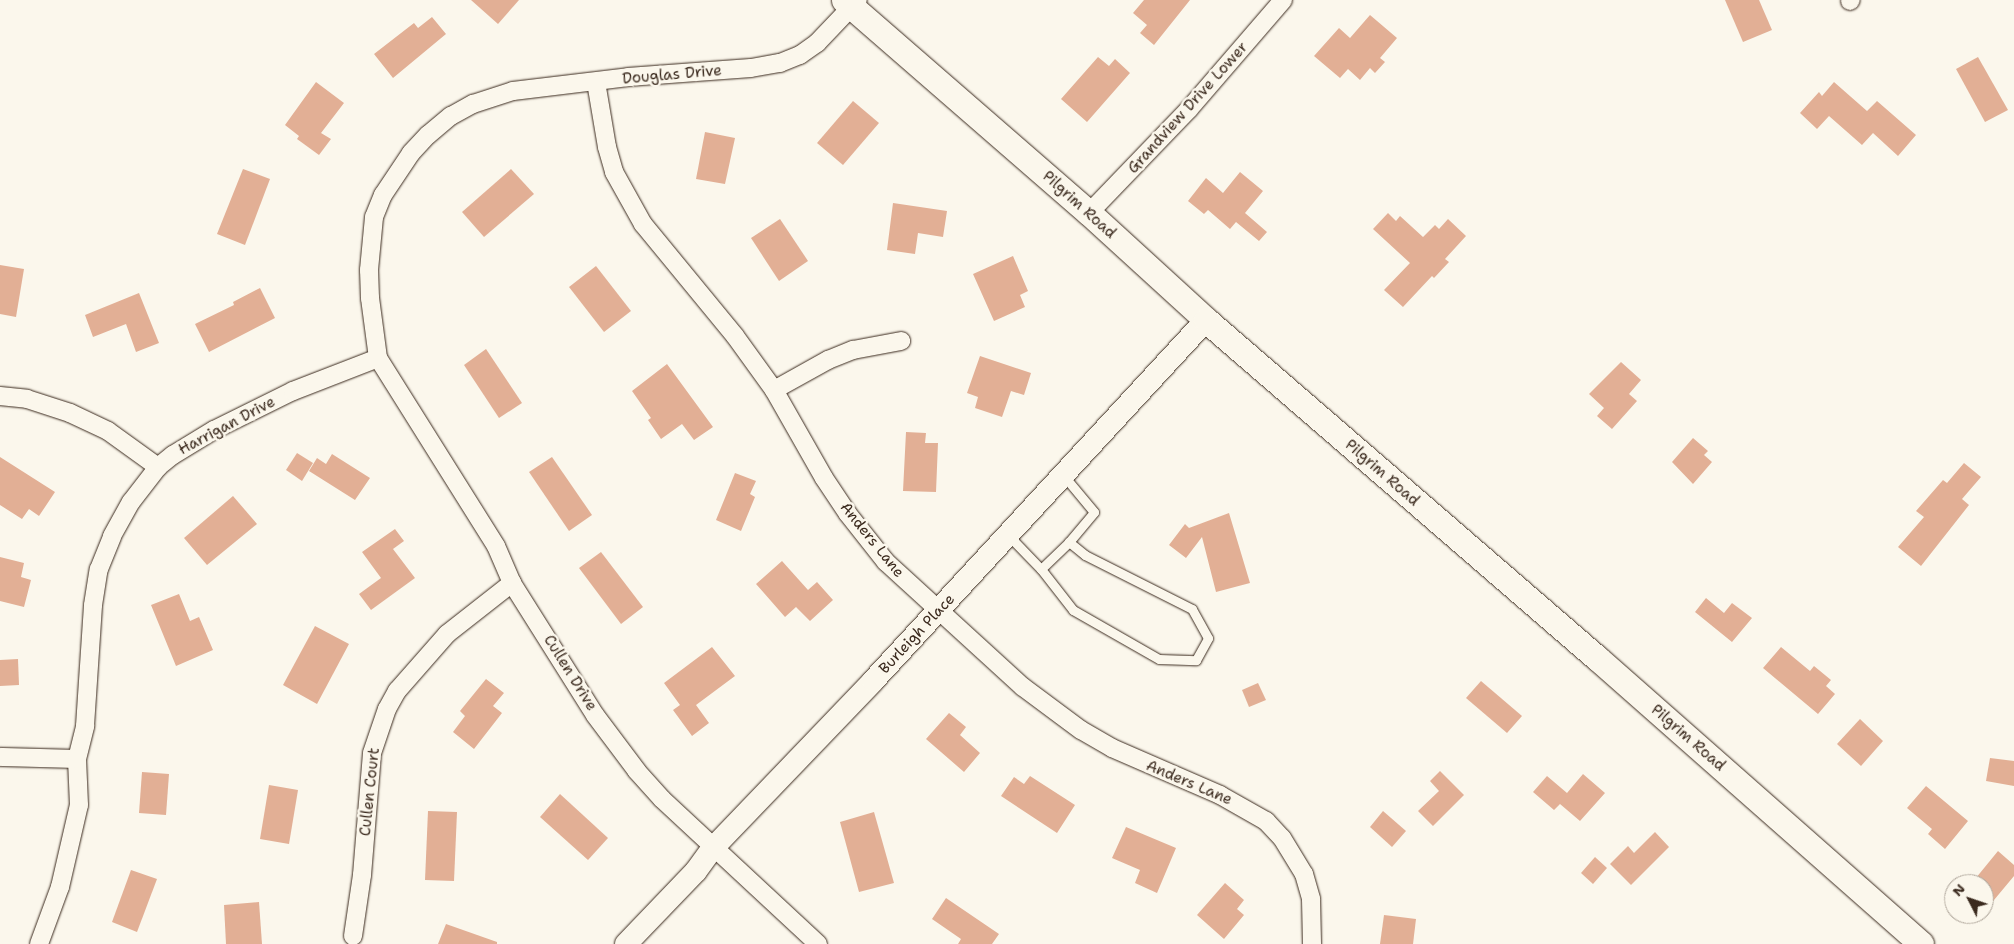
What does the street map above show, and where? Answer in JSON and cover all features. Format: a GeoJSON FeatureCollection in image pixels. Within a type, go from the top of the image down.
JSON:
{"type":"FeatureCollection","features":[{"type":"Feature","properties":{"kind":"main road","name":"Pilgrim Road"},"geometry":{"type":"LineString","coordinates":[[851,2],[1089,213],[1206,320],[1597,658],[1921,944]]}},
{"type":"Feature","properties":{"kind":"street","name":"Grandview Drive Lower"},"geometry":{"type":"LineString","coordinates":[[1089,213],[1189,109],[1283,0]]}},
{"type":"Feature","properties":{"kind":"street","name":"Douglas Drive"},"geometry":{"type":"LineString","coordinates":[[378,358],[369,270],[370,242],[374,216],[383,195],[411,154],[428,135],[451,116],[473,104],[513,90],[751,68],[780,63],[800,55],[818,43],[851,2]]}},
{"type":"Feature","properties":{"kind":"street","name":"Anders Lane"},"geometry":{"type":"LineString","coordinates":[[596,82],[607,147],[614,172],[624,191],[652,236],[735,336],[774,390],[824,478],[848,514],[886,562],[938,612],[1023,687],[1081,730],[1112,748],[1220,795],[1266,821],[1282,838],[1304,874],[1311,899],[1312,944]]}},
{"type":"Feature","properties":{"kind":"street","name":"Burleigh Place"},"geometry":{"type":"LineString","coordinates":[[626,944],[696,871],[713,848],[759,803],[938,612],[1206,320]]}},
{"type":"Feature","properties":{"kind":"street"},"geometry":{"type":"LineString","coordinates":[[774,390],[828,360],[853,350],[901,341]]}},
{"type":"Feature","properties":{"kind":"street","name":"Harrigan Drive"},"geometry":{"type":"LineString","coordinates":[[39,944],[60,887],[79,805],[77,760],[84,726],[93,605],[99,570],[112,536],[131,502],[158,467],[214,430],[293,391],[378,358]]}},
{"type":"Feature","properties":{"kind":"street","name":"Cullen Drive"},"geometry":{"type":"LineString","coordinates":[[378,358],[496,546],[512,583],[614,743],[662,799],[818,944]]}},
{"type":"Feature","properties":{"kind":"street"},"geometry":{"type":"LineString","coordinates":[[0,396],[27,399],[70,413],[108,431],[158,467]]}},
{"type":"Feature","properties":{"kind":"street","name":"Cullen Court"},"geometry":{"type":"LineString","coordinates":[[353,936],[362,875],[372,753],[387,709],[397,691],[447,634],[512,583]]}},
{"type":"Feature","properties":{"kind":"street"},"geometry":{"type":"LineString","coordinates":[[0,757],[77,760]]}},
{"type":"Feature","properties":{"kind":"lane"},"geometry":{"type":"LineString","coordinates":[[1041,569],[1070,542],[1094,512],[1064,476]]}},
{"type":"Feature","properties":{"kind":"lane"},"geometry":{"type":"LineString","coordinates":[[1008,535],[1041,569],[1073,610],[1159,658],[1196,660],[1208,638],[1192,609],[1085,555],[1070,542]]}},
{"type":"Feature","properties":{"kind":"building"},"geometry":{"type":"Polygon","coordinates":[[[471,0],[519,0],[498,24],[471,0]]]}},
{"type":"Feature","properties":{"kind":"building"},"geometry":{"type":"Polygon","coordinates":[[[1144,0],[1190,0],[1154,45],[1140,33],[1147,25],[1133,13],[1144,0]]]}},
{"type":"Feature","properties":{"kind":"building"},"geometry":{"type":"Polygon","coordinates":[[[1725,0],[1759,0],[1772,30],[1743,42],[1725,0]]]}},
{"type":"Feature","properties":{"kind":"building"},"geometry":{"type":"Polygon","coordinates":[[[1370,15],[1397,38],[1380,58],[1385,62],[1375,73],[1370,68],[1360,80],[1348,69],[1340,78],[1314,56],[1339,28],[1350,38],[1370,15]]]}},
{"type":"Feature","properties":{"kind":"building"},"geometry":{"type":"Polygon","coordinates":[[[432,17],[446,34],[393,78],[374,54],[414,23],[418,28],[432,17]]]}},
{"type":"Feature","properties":{"kind":"building"},"geometry":{"type":"Polygon","coordinates":[[[1098,57],[1109,66],[1115,59],[1130,73],[1087,122],[1061,99],[1098,57]]]}},
{"type":"Feature","properties":{"kind":"building"},"geometry":{"type":"Polygon","coordinates":[[[1978,57],[2008,110],[1985,122],[1956,69],[1978,57]]]}},
{"type":"Feature","properties":{"kind":"building"},"geometry":{"type":"Polygon","coordinates":[[[316,82],[344,103],[321,133],[331,139],[319,155],[297,139],[299,136],[285,125],[316,82]]]}},
{"type":"Feature","properties":{"kind":"building"},"geometry":{"type":"Polygon","coordinates":[[[1834,82],[1867,111],[1877,101],[1916,135],[1898,156],[1873,133],[1862,145],[1829,116],[1817,129],[1800,113],[1819,92],[1822,96],[1834,82]]]}},
{"type":"Feature","properties":{"kind":"building"},"geometry":{"type":"Polygon","coordinates":[[[853,101],[879,123],[843,165],[817,143],[853,101]]]}},
{"type":"Feature","properties":{"kind":"building"},"geometry":{"type":"Polygon","coordinates":[[[705,132],[735,138],[725,184],[696,179],[705,132]]]}},
{"type":"Feature","properties":{"kind":"building"},"geometry":{"type":"Polygon","coordinates":[[[243,169],[270,179],[245,245],[217,234],[243,169]]]}},
{"type":"Feature","properties":{"kind":"building"},"geometry":{"type":"Polygon","coordinates":[[[511,169],[534,194],[484,237],[462,212],[511,169]]]}},
{"type":"Feature","properties":{"kind":"building"},"geometry":{"type":"Polygon","coordinates":[[[1240,172],[1263,191],[1245,213],[1267,232],[1259,241],[1236,222],[1230,229],[1208,210],[1204,214],[1188,201],[1206,178],[1223,193],[1240,172]]]}},
{"type":"Feature","properties":{"kind":"building"},"geometry":{"type":"Polygon","coordinates":[[[893,203],[947,211],[943,237],[918,233],[915,254],[887,250],[893,203]]]}},
{"type":"Feature","properties":{"kind":"building"},"geometry":{"type":"Polygon","coordinates":[[[1388,213],[1396,221],[1400,216],[1423,237],[1435,225],[1439,229],[1448,219],[1466,236],[1445,259],[1449,262],[1434,278],[1432,276],[1403,307],[1384,290],[1410,263],[1373,229],[1388,213]]]}},
{"type":"Feature","properties":{"kind":"building"},"geometry":{"type":"Polygon","coordinates":[[[780,219],[808,261],[779,281],[751,238],[780,219]]]}},
{"type":"Feature","properties":{"kind":"building"},"geometry":{"type":"Polygon","coordinates":[[[1013,256],[1028,291],[1020,295],[1025,307],[994,321],[973,274],[1013,256]]]}},
{"type":"Feature","properties":{"kind":"building"},"geometry":{"type":"Polygon","coordinates":[[[0,265],[24,269],[16,317],[0,314],[0,265]]]}},
{"type":"Feature","properties":{"kind":"building"},"geometry":{"type":"Polygon","coordinates":[[[596,266],[631,311],[604,332],[569,287],[596,266]]]}},
{"type":"Feature","properties":{"kind":"building"},"geometry":{"type":"Polygon","coordinates":[[[260,288],[275,318],[209,352],[195,324],[234,305],[233,302],[260,288]]]}},
{"type":"Feature","properties":{"kind":"building"},"geometry":{"type":"Polygon","coordinates":[[[139,293],[159,343],[136,352],[126,324],[93,337],[85,315],[139,293]]]}},
{"type":"Feature","properties":{"kind":"building"},"geometry":{"type":"Polygon","coordinates":[[[486,349],[522,403],[499,418],[464,365],[486,349]]]}},
{"type":"Feature","properties":{"kind":"building"},"geometry":{"type":"Polygon","coordinates":[[[980,356],[1031,373],[1024,395],[1011,391],[1002,417],[975,408],[978,397],[967,393],[980,356]]]}},
{"type":"Feature","properties":{"kind":"building"},"geometry":{"type":"Polygon","coordinates":[[[1621,362],[1641,380],[1629,394],[1637,401],[1612,429],[1597,416],[1604,408],[1589,394],[1621,362]]]}},
{"type":"Feature","properties":{"kind":"building"},"geometry":{"type":"Polygon","coordinates":[[[667,364],[713,427],[694,440],[682,424],[661,439],[648,420],[651,418],[632,391],[667,364]]]}},
{"type":"Feature","properties":{"kind":"building"},"geometry":{"type":"Polygon","coordinates":[[[906,432],[926,433],[925,443],[938,443],[936,492],[903,491],[906,432]]]}},
{"type":"Feature","properties":{"kind":"building"},"geometry":{"type":"Polygon","coordinates":[[[1693,438],[1708,451],[1704,455],[1712,462],[1693,484],[1672,462],[1693,438]]]}},
{"type":"Feature","properties":{"kind":"building"},"geometry":{"type":"Polygon","coordinates":[[[297,453],[313,463],[302,481],[286,470],[297,453]]]}},
{"type":"Feature","properties":{"kind":"building"},"geometry":{"type":"Polygon","coordinates":[[[332,454],[370,478],[355,500],[309,471],[317,458],[326,464],[332,454]]]}},
{"type":"Feature","properties":{"kind":"building"},"geometry":{"type":"Polygon","coordinates":[[[0,457],[55,492],[39,516],[29,509],[22,519],[0,505],[0,457]]]}},
{"type":"Feature","properties":{"kind":"building"},"geometry":{"type":"Polygon","coordinates":[[[552,457],[592,515],[569,531],[529,472],[552,457]]]}},
{"type":"Feature","properties":{"kind":"building"},"geometry":{"type":"Polygon","coordinates":[[[1964,463],[1981,477],[1962,499],[1969,505],[1921,566],[1898,547],[1924,517],[1916,511],[1943,480],[1947,483],[1964,463]]]}},
{"type":"Feature","properties":{"kind":"building"},"geometry":{"type":"Polygon","coordinates":[[[735,473],[756,481],[750,494],[755,497],[741,531],[716,520],[735,473]]]}},
{"type":"Feature","properties":{"kind":"building"},"geometry":{"type":"Polygon","coordinates":[[[233,496],[257,524],[207,565],[184,538],[233,496]]]}},
{"type":"Feature","properties":{"kind":"building"},"geometry":{"type":"Polygon","coordinates":[[[1229,513],[1250,583],[1216,592],[1202,537],[1186,558],[1169,545],[1185,524],[1189,528],[1229,513]]]}},
{"type":"Feature","properties":{"kind":"building"},"geometry":{"type":"Polygon","coordinates":[[[395,529],[404,541],[393,549],[415,578],[371,610],[359,594],[381,578],[362,552],[395,529]]]}},
{"type":"Feature","properties":{"kind":"building"},"geometry":{"type":"Polygon","coordinates":[[[601,552],[643,607],[621,624],[579,568],[601,552]]]}},
{"type":"Feature","properties":{"kind":"building"},"geometry":{"type":"Polygon","coordinates":[[[0,557],[24,563],[21,577],[31,580],[24,607],[0,601],[0,557]]]}},
{"type":"Feature","properties":{"kind":"building"},"geometry":{"type":"Polygon","coordinates":[[[782,561],[808,590],[817,582],[833,600],[810,621],[796,607],[785,617],[756,584],[782,561]]]}},
{"type":"Feature","properties":{"kind":"building"},"geometry":{"type":"Polygon","coordinates":[[[179,594],[190,621],[199,617],[213,650],[176,666],[151,605],[179,594]]]}},
{"type":"Feature","properties":{"kind":"building"},"geometry":{"type":"Polygon","coordinates":[[[1706,598],[1724,613],[1732,603],[1752,618],[1732,642],[1695,612],[1706,598]]]}},
{"type":"Feature","properties":{"kind":"building"},"geometry":{"type":"Polygon","coordinates":[[[315,626],[349,644],[317,704],[283,685],[315,626]]]}},
{"type":"Feature","properties":{"kind":"building"},"geometry":{"type":"Polygon","coordinates":[[[712,647],[735,676],[696,705],[709,723],[692,736],[673,710],[680,705],[664,683],[712,647]]]}},
{"type":"Feature","properties":{"kind":"building"},"geometry":{"type":"Polygon","coordinates":[[[1781,647],[1810,671],[1814,666],[1831,680],[1826,686],[1835,694],[1818,714],[1763,668],[1781,647]]]}},
{"type":"Feature","properties":{"kind":"building"},"geometry":{"type":"Polygon","coordinates":[[[18,659],[19,685],[0,686],[0,660],[18,659]]]}},
{"type":"Feature","properties":{"kind":"building"},"geometry":{"type":"Polygon","coordinates":[[[486,679],[504,693],[493,706],[502,713],[474,749],[453,732],[465,716],[460,711],[486,679]]]}},
{"type":"Feature","properties":{"kind":"building"},"geometry":{"type":"Polygon","coordinates":[[[1481,681],[1522,716],[1507,733],[1466,698],[1481,681]]]}},
{"type":"Feature","properties":{"kind":"building"},"geometry":{"type":"Polygon","coordinates":[[[1258,683],[1266,700],[1249,707],[1242,690],[1258,683]]]}},
{"type":"Feature","properties":{"kind":"building"},"geometry":{"type":"Polygon","coordinates":[[[949,713],[966,727],[960,735],[980,753],[964,772],[926,739],[949,713]]]}},
{"type":"Feature","properties":{"kind":"building"},"geometry":{"type":"Polygon","coordinates":[[[1860,719],[1883,741],[1861,766],[1837,744],[1860,719]]]}},
{"type":"Feature","properties":{"kind":"building"},"geometry":{"type":"Polygon","coordinates":[[[1990,758],[2014,761],[2014,786],[1986,781],[1990,758]]]}},
{"type":"Feature","properties":{"kind":"building"},"geometry":{"type":"Polygon","coordinates":[[[1440,771],[1464,795],[1433,826],[1418,811],[1439,791],[1430,781],[1440,771]]]}},
{"type":"Feature","properties":{"kind":"building"},"geometry":{"type":"Polygon","coordinates":[[[142,772],[169,774],[166,815],[139,813],[142,772]]]}},
{"type":"Feature","properties":{"kind":"building"},"geometry":{"type":"Polygon","coordinates":[[[1583,774],[1605,793],[1580,821],[1560,804],[1554,810],[1533,792],[1547,776],[1567,793],[1583,774]]]}},
{"type":"Feature","properties":{"kind":"building"},"geometry":{"type":"Polygon","coordinates":[[[1030,776],[1075,805],[1057,833],[1001,796],[1014,777],[1024,784],[1030,776]]]}},
{"type":"Feature","properties":{"kind":"building"},"geometry":{"type":"Polygon","coordinates":[[[269,785],[298,790],[289,844],[260,839],[269,785]]]}},
{"type":"Feature","properties":{"kind":"building"},"geometry":{"type":"Polygon","coordinates":[[[1926,786],[1968,821],[1945,849],[1928,834],[1932,829],[1907,808],[1926,786]]]}},
{"type":"Feature","properties":{"kind":"building"},"geometry":{"type":"Polygon","coordinates":[[[560,794],[608,838],[588,860],[540,817],[560,794]]]}},
{"type":"Feature","properties":{"kind":"building"},"geometry":{"type":"Polygon","coordinates":[[[428,811],[457,812],[454,881],[425,880],[428,811]]]}},
{"type":"Feature","properties":{"kind":"building"},"geometry":{"type":"Polygon","coordinates":[[[1383,811],[1406,831],[1392,847],[1370,827],[1383,811]]]}},
{"type":"Feature","properties":{"kind":"building"},"geometry":{"type":"Polygon","coordinates":[[[874,812],[894,883],[859,892],[840,822],[874,812]]]}},
{"type":"Feature","properties":{"kind":"building"},"geometry":{"type":"Polygon","coordinates":[[[1126,827],[1176,848],[1157,893],[1135,883],[1140,870],[1112,858],[1126,827]]]}},
{"type":"Feature","properties":{"kind":"building"},"geometry":{"type":"Polygon","coordinates":[[[1655,832],[1669,847],[1631,885],[1610,864],[1628,846],[1634,853],[1655,832]]]}},
{"type":"Feature","properties":{"kind":"building"},"geometry":{"type":"Polygon","coordinates":[[[1998,851],[2014,865],[2014,876],[1994,900],[1994,874],[1979,874],[1998,851]]]}},
{"type":"Feature","properties":{"kind":"building"},"geometry":{"type":"Polygon","coordinates":[[[1595,857],[1607,868],[1593,884],[1581,873],[1595,857]]]}},
{"type":"Feature","properties":{"kind":"building"},"geometry":{"type":"Polygon","coordinates":[[[131,870],[157,879],[137,932],[112,922],[131,870]]]}},
{"type":"Feature","properties":{"kind":"building"},"geometry":{"type":"Polygon","coordinates":[[[1225,883],[1244,900],[1237,909],[1244,915],[1224,939],[1197,915],[1225,883]]]}},
{"type":"Feature","properties":{"kind":"building"},"geometry":{"type":"Polygon","coordinates":[[[946,898],[999,934],[992,944],[958,944],[961,939],[932,919],[946,898]]]}},
{"type":"Feature","properties":{"kind":"building"},"geometry":{"type":"Polygon","coordinates":[[[259,902],[262,944],[226,944],[224,905],[259,902]]]}},
{"type":"Feature","properties":{"kind":"building"},"geometry":{"type":"Polygon","coordinates":[[[1384,915],[1416,919],[1413,944],[1380,944],[1384,915]]]}},
{"type":"Feature","properties":{"kind":"building"},"geometry":{"type":"Polygon","coordinates":[[[446,924],[497,942],[497,944],[438,944],[446,924]]]}}]}
